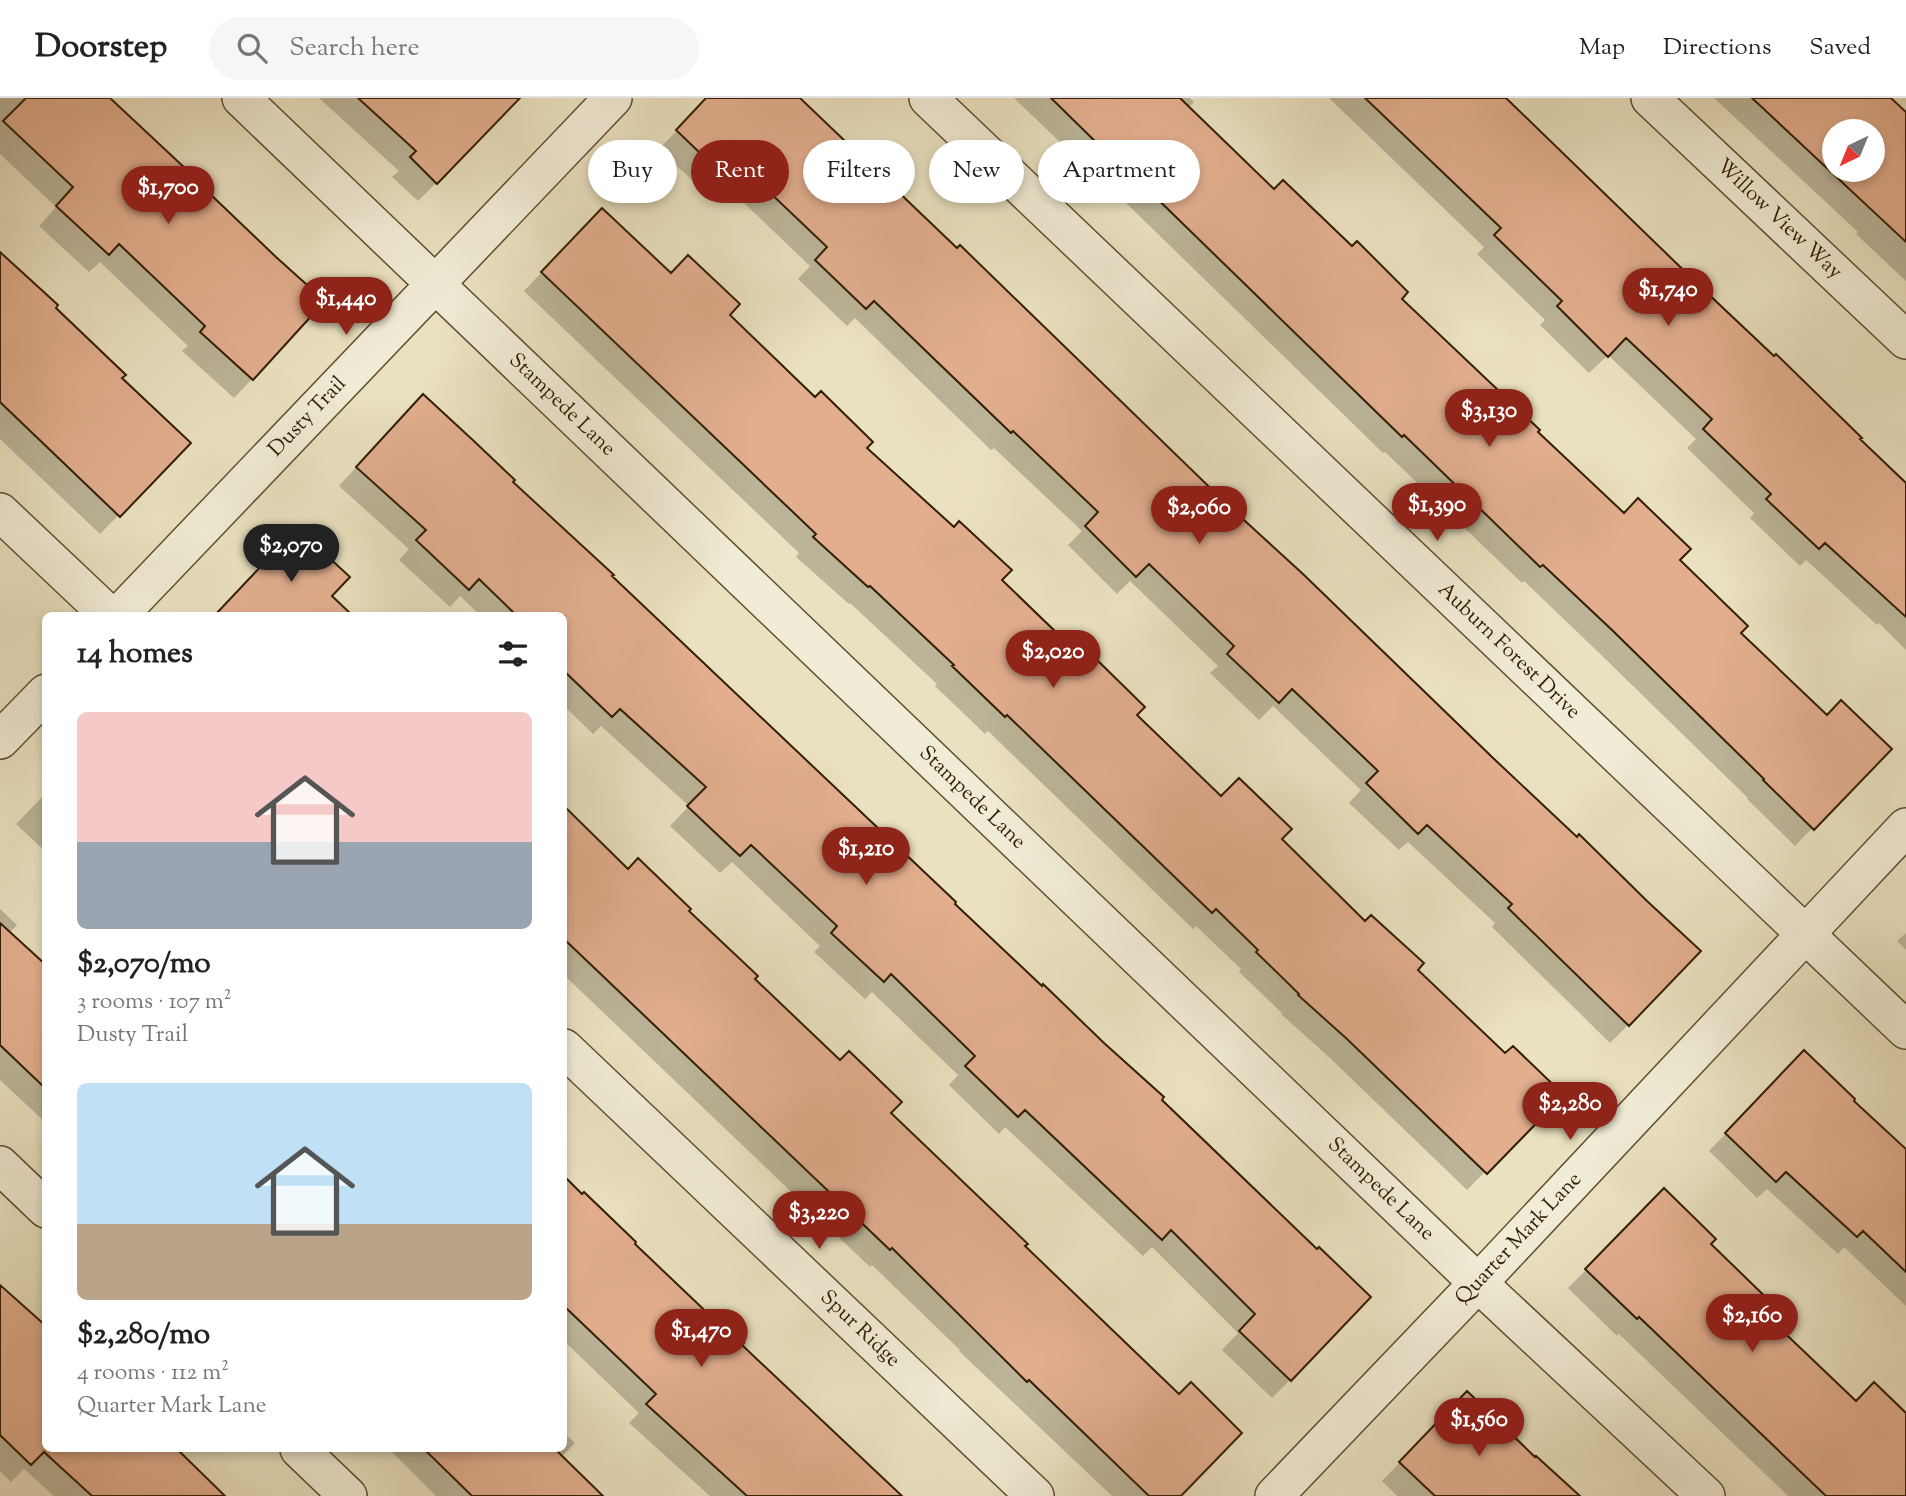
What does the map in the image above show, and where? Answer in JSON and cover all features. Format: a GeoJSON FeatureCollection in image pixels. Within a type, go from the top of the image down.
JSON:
{"type":"FeatureCollection","features":[{"type":"Feature","properties":{"kind":"street","name":"Stampede Lane"},"geometry":{"type":"LineString","coordinates":[[241,98],[1478,1283],[1706,1496]]}},
{"type":"Feature","properties":{"kind":"street","name":"Dusty Trail"},"geometry":{"type":"LineString","coordinates":[[122,612],[613,98]]}},
{"type":"Feature","properties":{"kind":"street","name":"Auburn Forest Drive"},"geometry":{"type":"LineString","coordinates":[[928,98],[1906,1030]]}},
{"type":"Feature","properties":{"kind":"street","name":"Willow View Way"},"geometry":{"type":"LineString","coordinates":[[1650,98],[1906,340]]}},
{"type":"Feature","properties":{"kind":"street"},"geometry":{"type":"LineString","coordinates":[[0,512],[106,612]]}},
{"type":"Feature","properties":{"kind":"street"},"geometry":{"type":"LineString","coordinates":[[0,740],[42,696]]}},
{"type":"Feature","properties":{"kind":"street","name":"Quarter Mark Lane"},"geometry":{"type":"LineString","coordinates":[[1274,1496],[1906,827]]}},
{"type":"Feature","properties":{"kind":"street","name":"Spur Ridge"},"geometry":{"type":"LineString","coordinates":[[567,1051],[1035,1496]]}},
{"type":"Feature","properties":{"kind":"street"},"geometry":{"type":"LineString","coordinates":[[0,1166],[42,1205]]}},
{"type":"Feature","properties":{"kind":"street"},"geometry":{"type":"LineString","coordinates":[[302,1452],[348,1496]]}},
{"type":"Feature","properties":{"kind":"building"},"geometry":{"type":"Polygon","coordinates":[[[26,98],[110,98],[325,301],[253,380],[200,332],[205,326],[119,244],[109,255],[56,206],[73,187],[3,121],[26,98]]]}},
{"type":"Feature","properties":{"kind":"building"},"geometry":{"type":"Polygon","coordinates":[[[358,98],[520,98],[437,184],[410,157],[416,151],[358,98]]]}},
{"type":"Feature","properties":{"kind":"building"},"geometry":{"type":"Polygon","coordinates":[[[706,98],[800,98],[844,140],[803,140],[803,203],[910,203],[957,248],[960,245],[1492,757],[1577,837],[1579,834],[1701,951],[1629,1026],[1508,908],[1512,904],[1427,825],[1418,834],[1366,783],[1378,771],[1292,689],[1279,703],[1227,654],[1234,646],[1149,564],[1136,577],[1085,526],[1098,512],[1013,431],[1011,433],[874,301],[866,309],[815,260],[827,247],[781,203],[789,203],[789,140],[691,140],[691,144],[676,130],[706,98]]]}},
{"type":"Feature","properties":{"kind":"building"},"geometry":{"type":"Polygon","coordinates":[[[1051,98],[1180,98],[1274,189],[1283,180],[1352,246],[1357,241],[1408,292],[1402,299],[1624,513],[1638,498],[1691,549],[1680,560],[1748,626],[1741,633],[1827,715],[1841,700],[1892,749],[1814,830],[1612,630],[1543,565],[1540,567],[1404,435],[1402,437],[1162,203],[1200,203],[1200,140],[1094,140],[1051,98]]]}},
{"type":"Feature","properties":{"kind":"building"},"geometry":{"type":"Polygon","coordinates":[[[1365,98],[1506,98],[1704,290],[1774,356],[1776,354],[1906,483],[1906,617],[1825,543],[1819,549],[1766,499],[1771,494],[1703,429],[1712,419],[1626,338],[1608,357],[1557,306],[1562,301],[1494,235],[1501,228],[1365,98]]]}},
{"type":"Feature","properties":{"kind":"building"},"geometry":{"type":"Polygon","coordinates":[[[1752,98],[1891,98],[1906,112],[1906,242],[1842,182],[1885,182],[1885,119],[1822,119],[1822,163],[1752,98]]]}},
{"type":"Feature","properties":{"kind":"building"},"geometry":{"type":"Polygon","coordinates":[[[602,208],[671,273],[688,255],[740,304],[730,315],[815,397],[821,391],[873,442],[867,448],[954,527],[959,521],[1012,570],[1002,580],[1088,663],[1094,657],[1145,707],[1137,715],[1221,796],[1239,778],[1292,829],[1282,839],[1365,921],[1371,915],[1424,963],[1418,970],[1505,1053],[1513,1046],[1564,1095],[1487,1174],[1298,995],[1256,952],[1258,950],[1216,909],[1212,913],[1007,715],[1005,717],[952,666],[954,665],[813,537],[816,534],[541,272],[602,208]]]}},
{"type":"Feature","properties":{"kind":"building"},"geometry":{"type":"Polygon","coordinates":[[[0,252],[58,305],[56,308],[126,375],[122,378],[191,443],[120,517],[0,402],[0,252]]]}},
{"type":"Feature","properties":{"kind":"building"},"geometry":{"type":"Polygon","coordinates":[[[423,394],[956,902],[955,904],[1164,1097],[1162,1100],[1317,1249],[1319,1247],[1371,1297],[1291,1381],[1239,1331],[1255,1314],[1171,1230],[1162,1240],[1025,1110],[1018,1117],[965,1066],[975,1056],[891,974],[884,982],[831,933],[837,926],[751,845],[740,856],[687,806],[706,787],[620,709],[612,717],[567,674],[567,612],[513,612],[479,579],[469,590],[416,540],[426,530],[356,467],[423,394]]]}},
{"type":"Feature","properties":{"kind":"building"},"geometry":{"type":"Polygon","coordinates":[[[297,528],[350,577],[332,596],[349,612],[218,612],[297,528]]]}},
{"type":"Feature","properties":{"kind":"building"},"geometry":{"type":"Polygon","coordinates":[[[567,809],[628,869],[638,858],[758,976],[755,979],[840,1060],[849,1051],[902,1102],[891,1113],[1179,1394],[1191,1382],[1242,1433],[1181,1496],[1149,1496],[1029,1380],[1027,1382],[892,1248],[890,1250],[567,942],[567,809]]]}},
{"type":"Feature","properties":{"kind":"building"},"geometry":{"type":"Polygon","coordinates":[[[0,923],[42,961],[42,1085],[0,1045],[0,923]]]}},
{"type":"Feature","properties":{"kind":"building"},"geometry":{"type":"Polygon","coordinates":[[[1804,1050],[1906,1149],[1906,1272],[1863,1231],[1857,1237],[1786,1172],[1776,1182],[1725,1133],[1804,1050]]]}},
{"type":"Feature","properties":{"kind":"building"},"geometry":{"type":"Polygon","coordinates":[[[567,1179],[582,1194],[584,1192],[719,1324],[722,1322],[744,1343],[742,1345],[902,1496],[747,1496],[646,1404],[656,1394],[567,1309],[567,1179]]]}},
{"type":"Feature","properties":{"kind":"building"},"geometry":{"type":"Polygon","coordinates":[[[1664,1188],[1716,1239],[1711,1244],[1779,1310],[1770,1319],[1856,1401],[1874,1382],[1906,1413],[1906,1496],[1826,1496],[1585,1269],[1664,1188]]]}},
{"type":"Feature","properties":{"kind":"building"},"geometry":{"type":"Polygon","coordinates":[[[0,1285],[42,1322],[44,1452],[31,1465],[0,1435],[0,1285]]]}},
{"type":"Feature","properties":{"kind":"building"},"geometry":{"type":"Polygon","coordinates":[[[1467,1391],[1580,1496],[1435,1496],[1399,1462],[1467,1391]]]}},
{"type":"Feature","properties":{"kind":"building"},"geometry":{"type":"Polygon","coordinates":[[[44,1452],[180,1452],[225,1496],[92,1496],[44,1452]]]}},
{"type":"Feature","properties":{"kind":"building"},"geometry":{"type":"Polygon","coordinates":[[[427,1452],[558,1452],[603,1496],[472,1496],[427,1452]]]}}]}
